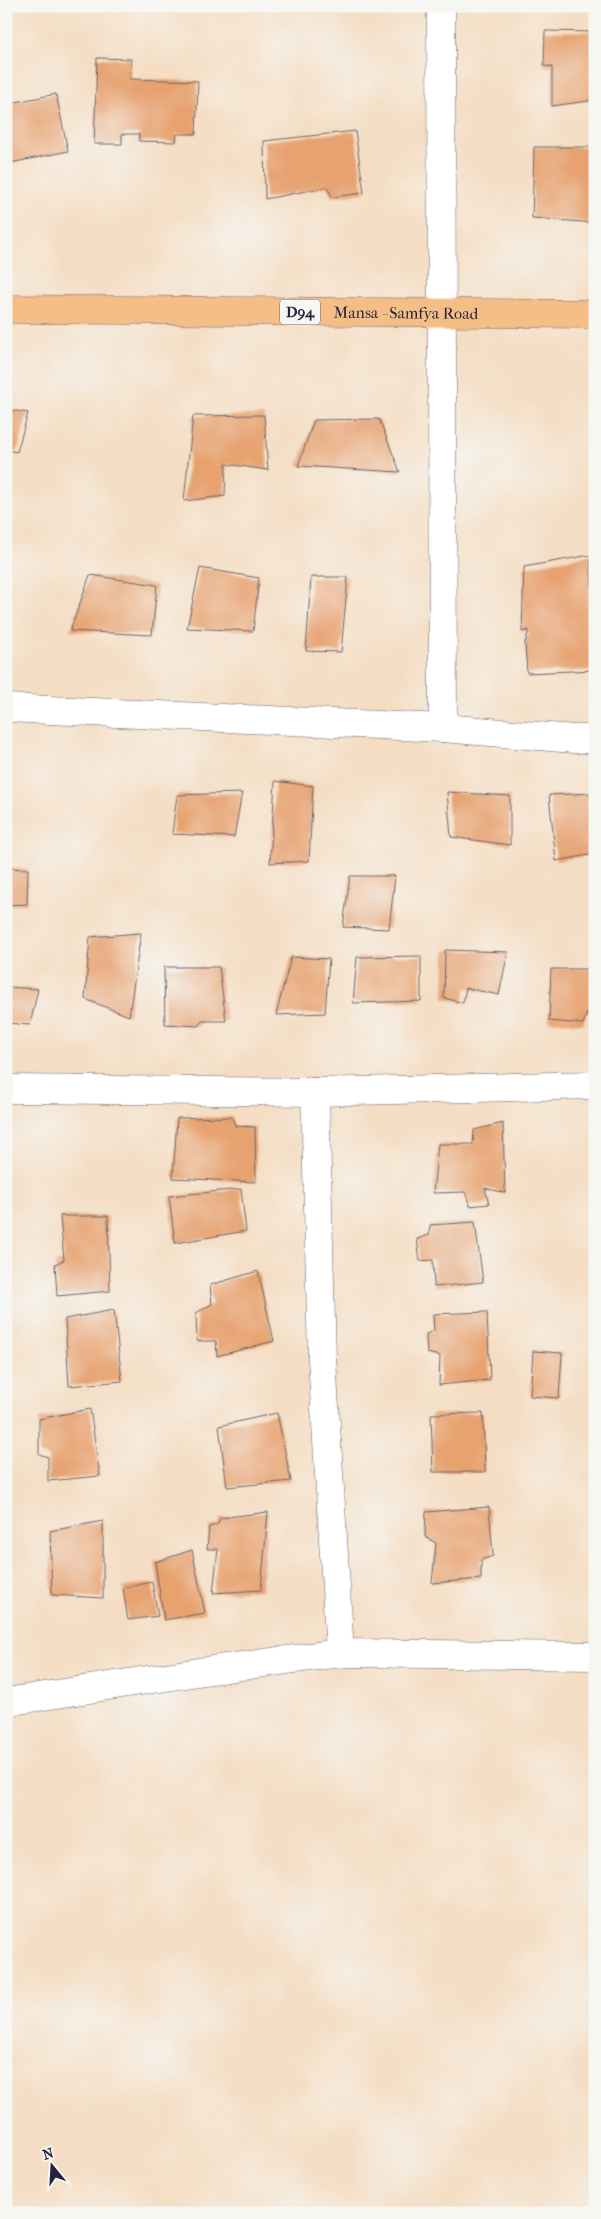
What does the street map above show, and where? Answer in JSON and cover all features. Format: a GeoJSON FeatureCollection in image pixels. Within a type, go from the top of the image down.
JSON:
{"type":"FeatureCollection","features":[{"type":"Feature","properties":{"kind":"main road","name":"Mansa - Samfya Road"},"geometry":{"type":"LineString","coordinates":[[6,309],[595,314]]}},
{"type":"Feature","properties":{"kind":"street"},"geometry":{"type":"LineString","coordinates":[[441,6],[443,728]]}},
{"type":"Feature","properties":{"kind":"street"},"geometry":{"type":"LineString","coordinates":[[6,708],[443,728],[574,739],[595,739]]}},
{"type":"Feature","properties":{"kind":"street"},"geometry":{"type":"LineString","coordinates":[[6,1089],[314,1092],[595,1086]]}},
{"type":"Feature","properties":{"kind":"street"},"geometry":{"type":"LineString","coordinates":[[314,1092],[322,1359],[340,1654]]}},
{"type":"Feature","properties":{"kind":"street"},"geometry":{"type":"LineString","coordinates":[[6,1702],[211,1670],[340,1654],[595,1656]]}},
{"type":"Feature","properties":{"kind":"building"},"geometry":{"type":"Polygon","coordinates":[[[545,31],[595,32],[595,100],[552,106],[552,67],[544,66],[545,31]]]}},
{"type":"Feature","properties":{"kind":"building"},"geometry":{"type":"Polygon","coordinates":[[[97,58],[131,59],[130,79],[198,81],[196,134],[177,134],[176,142],[139,141],[139,134],[122,134],[122,144],[94,144],[97,58]]]}},
{"type":"Feature","properties":{"kind":"building"},"geometry":{"type":"Polygon","coordinates":[[[56,94],[68,151],[6,164],[6,104],[56,94]]]}},
{"type":"Feature","properties":{"kind":"building"},"geometry":{"type":"Polygon","coordinates":[[[355,131],[364,193],[332,197],[327,187],[265,199],[264,141],[355,131]]]}},
{"type":"Feature","properties":{"kind":"building"},"geometry":{"type":"Polygon","coordinates":[[[534,147],[595,147],[595,223],[532,218],[534,147]]]}},
{"type":"Feature","properties":{"kind":"building"},"geometry":{"type":"Polygon","coordinates":[[[6,409],[28,413],[17,452],[6,450],[6,409]]]}},
{"type":"Feature","properties":{"kind":"building"},"geometry":{"type":"Polygon","coordinates":[[[264,415],[268,470],[226,464],[225,496],[184,501],[193,416],[264,415]]]}},
{"type":"Feature","properties":{"kind":"building"},"geometry":{"type":"Polygon","coordinates":[[[379,419],[400,472],[298,466],[314,420],[379,419]]]}},
{"type":"Feature","properties":{"kind":"building"},"geometry":{"type":"Polygon","coordinates":[[[590,555],[595,629],[595,670],[527,673],[525,643],[529,630],[522,632],[524,567],[590,555]]]}},
{"type":"Feature","properties":{"kind":"building"},"geometry":{"type":"Polygon","coordinates":[[[200,568],[259,578],[253,631],[187,628],[200,568]]]}},
{"type":"Feature","properties":{"kind":"building"},"geometry":{"type":"Polygon","coordinates":[[[90,575],[157,585],[152,635],[70,631],[90,575]]]}},
{"type":"Feature","properties":{"kind":"building"},"geometry":{"type":"Polygon","coordinates":[[[311,577],[348,577],[341,652],[306,651],[311,577]]]}},
{"type":"Feature","properties":{"kind":"building"},"geometry":{"type":"Polygon","coordinates":[[[6,592],[11,593],[7,608],[6,608],[6,592]]]}},
{"type":"Feature","properties":{"kind":"building"},"geometry":{"type":"Polygon","coordinates":[[[275,781],[313,786],[309,861],[270,863],[275,781]]]}},
{"type":"Feature","properties":{"kind":"building"},"geometry":{"type":"Polygon","coordinates":[[[6,782],[10,782],[11,835],[6,835],[6,782]]]}},
{"type":"Feature","properties":{"kind":"building"},"geometry":{"type":"Polygon","coordinates":[[[447,792],[510,796],[510,845],[451,837],[447,792]]]}},
{"type":"Feature","properties":{"kind":"building"},"geometry":{"type":"Polygon","coordinates":[[[242,793],[234,837],[172,834],[177,795],[242,793]]]}},
{"type":"Feature","properties":{"kind":"building"},"geometry":{"type":"Polygon","coordinates":[[[595,793],[595,854],[556,861],[549,795],[595,793]]]}},
{"type":"Feature","properties":{"kind":"building"},"geometry":{"type":"Polygon","coordinates":[[[6,868],[28,869],[27,904],[6,905],[6,868]]]}},
{"type":"Feature","properties":{"kind":"building"},"geometry":{"type":"Polygon","coordinates":[[[350,876],[395,876],[389,929],[343,927],[350,876]]]}},
{"type":"Feature","properties":{"kind":"building"},"geometry":{"type":"Polygon","coordinates":[[[141,933],[129,1016],[85,999],[90,937],[141,933]]]}},
{"type":"Feature","properties":{"kind":"building"},"geometry":{"type":"Polygon","coordinates":[[[445,950],[508,952],[499,995],[466,988],[463,1003],[444,998],[445,950]]]}},
{"type":"Feature","properties":{"kind":"building"},"geometry":{"type":"Polygon","coordinates":[[[421,956],[421,1001],[353,1003],[357,957],[421,956]]]}},
{"type":"Feature","properties":{"kind":"building"},"geometry":{"type":"Polygon","coordinates":[[[291,957],[329,959],[325,1013],[276,1015],[291,957]]]}},
{"type":"Feature","properties":{"kind":"building"},"geometry":{"type":"Polygon","coordinates":[[[164,967],[219,967],[226,1021],[202,1021],[198,1026],[165,1024],[164,967]]]}},
{"type":"Feature","properties":{"kind":"building"},"geometry":{"type":"Polygon","coordinates":[[[551,969],[595,969],[595,1013],[587,1013],[583,1024],[549,1021],[551,969]]]}},
{"type":"Feature","properties":{"kind":"building"},"geometry":{"type":"Polygon","coordinates":[[[6,987],[38,989],[30,1025],[6,1023],[6,987]]]}},
{"type":"Feature","properties":{"kind":"building"},"geometry":{"type":"Polygon","coordinates":[[[232,1117],[235,1126],[255,1127],[256,1182],[173,1178],[177,1118],[232,1117]]]}},
{"type":"Feature","properties":{"kind":"building"},"geometry":{"type":"Polygon","coordinates":[[[503,1123],[505,1193],[485,1188],[489,1204],[470,1206],[465,1192],[433,1193],[438,1144],[473,1144],[474,1130],[503,1123]]]}},
{"type":"Feature","properties":{"kind":"building"},"geometry":{"type":"Polygon","coordinates":[[[241,1189],[246,1231],[175,1243],[169,1196],[241,1189]]]}},
{"type":"Feature","properties":{"kind":"building"},"geometry":{"type":"Polygon","coordinates":[[[60,1216],[108,1216],[110,1291],[57,1296],[55,1264],[64,1260],[60,1216]]]}},
{"type":"Feature","properties":{"kind":"building"},"geometry":{"type":"Polygon","coordinates":[[[475,1222],[483,1282],[434,1287],[433,1260],[420,1261],[417,1239],[429,1235],[430,1225],[475,1222]]]}},
{"type":"Feature","properties":{"kind":"building"},"geometry":{"type":"Polygon","coordinates":[[[258,1271],[274,1341],[217,1356],[216,1341],[197,1341],[196,1313],[212,1304],[210,1285],[258,1271]]]}},
{"type":"Feature","properties":{"kind":"building"},"geometry":{"type":"Polygon","coordinates":[[[114,1310],[122,1381],[69,1386],[65,1319],[114,1310]]]}},
{"type":"Feature","properties":{"kind":"building"},"geometry":{"type":"Polygon","coordinates":[[[487,1312],[490,1380],[439,1385],[440,1356],[427,1353],[426,1334],[434,1331],[433,1314],[487,1312]]]}},
{"type":"Feature","properties":{"kind":"building"},"geometry":{"type":"Polygon","coordinates":[[[533,1351],[562,1353],[559,1398],[530,1396],[533,1351]]]}},
{"type":"Feature","properties":{"kind":"building"},"geometry":{"type":"Polygon","coordinates":[[[90,1409],[100,1476],[48,1481],[48,1457],[39,1454],[39,1419],[90,1409]]]}},
{"type":"Feature","properties":{"kind":"building"},"geometry":{"type":"Polygon","coordinates":[[[277,1413],[291,1481],[227,1487],[219,1426],[277,1413]]]}},
{"type":"Feature","properties":{"kind":"building"},"geometry":{"type":"Polygon","coordinates":[[[483,1413],[485,1472],[433,1472],[431,1414],[483,1413]]]}},
{"type":"Feature","properties":{"kind":"building"},"geometry":{"type":"Polygon","coordinates":[[[489,1507],[493,1556],[481,1560],[481,1579],[432,1583],[436,1543],[425,1537],[426,1512],[489,1507]]]}},
{"type":"Feature","properties":{"kind":"building"},"geometry":{"type":"Polygon","coordinates":[[[268,1512],[261,1590],[213,1593],[218,1549],[207,1549],[209,1527],[218,1524],[220,1518],[268,1512]]]}},
{"type":"Feature","properties":{"kind":"building"},"geometry":{"type":"Polygon","coordinates":[[[103,1521],[103,1598],[52,1595],[50,1531],[103,1521]]]}},
{"type":"Feature","properties":{"kind":"building"},"geometry":{"type":"Polygon","coordinates":[[[192,1550],[205,1613],[164,1620],[155,1562],[192,1550]]]}},
{"type":"Feature","properties":{"kind":"building"},"geometry":{"type":"Polygon","coordinates":[[[152,1582],[158,1616],[128,1620],[123,1588],[152,1582]]]}}]}
